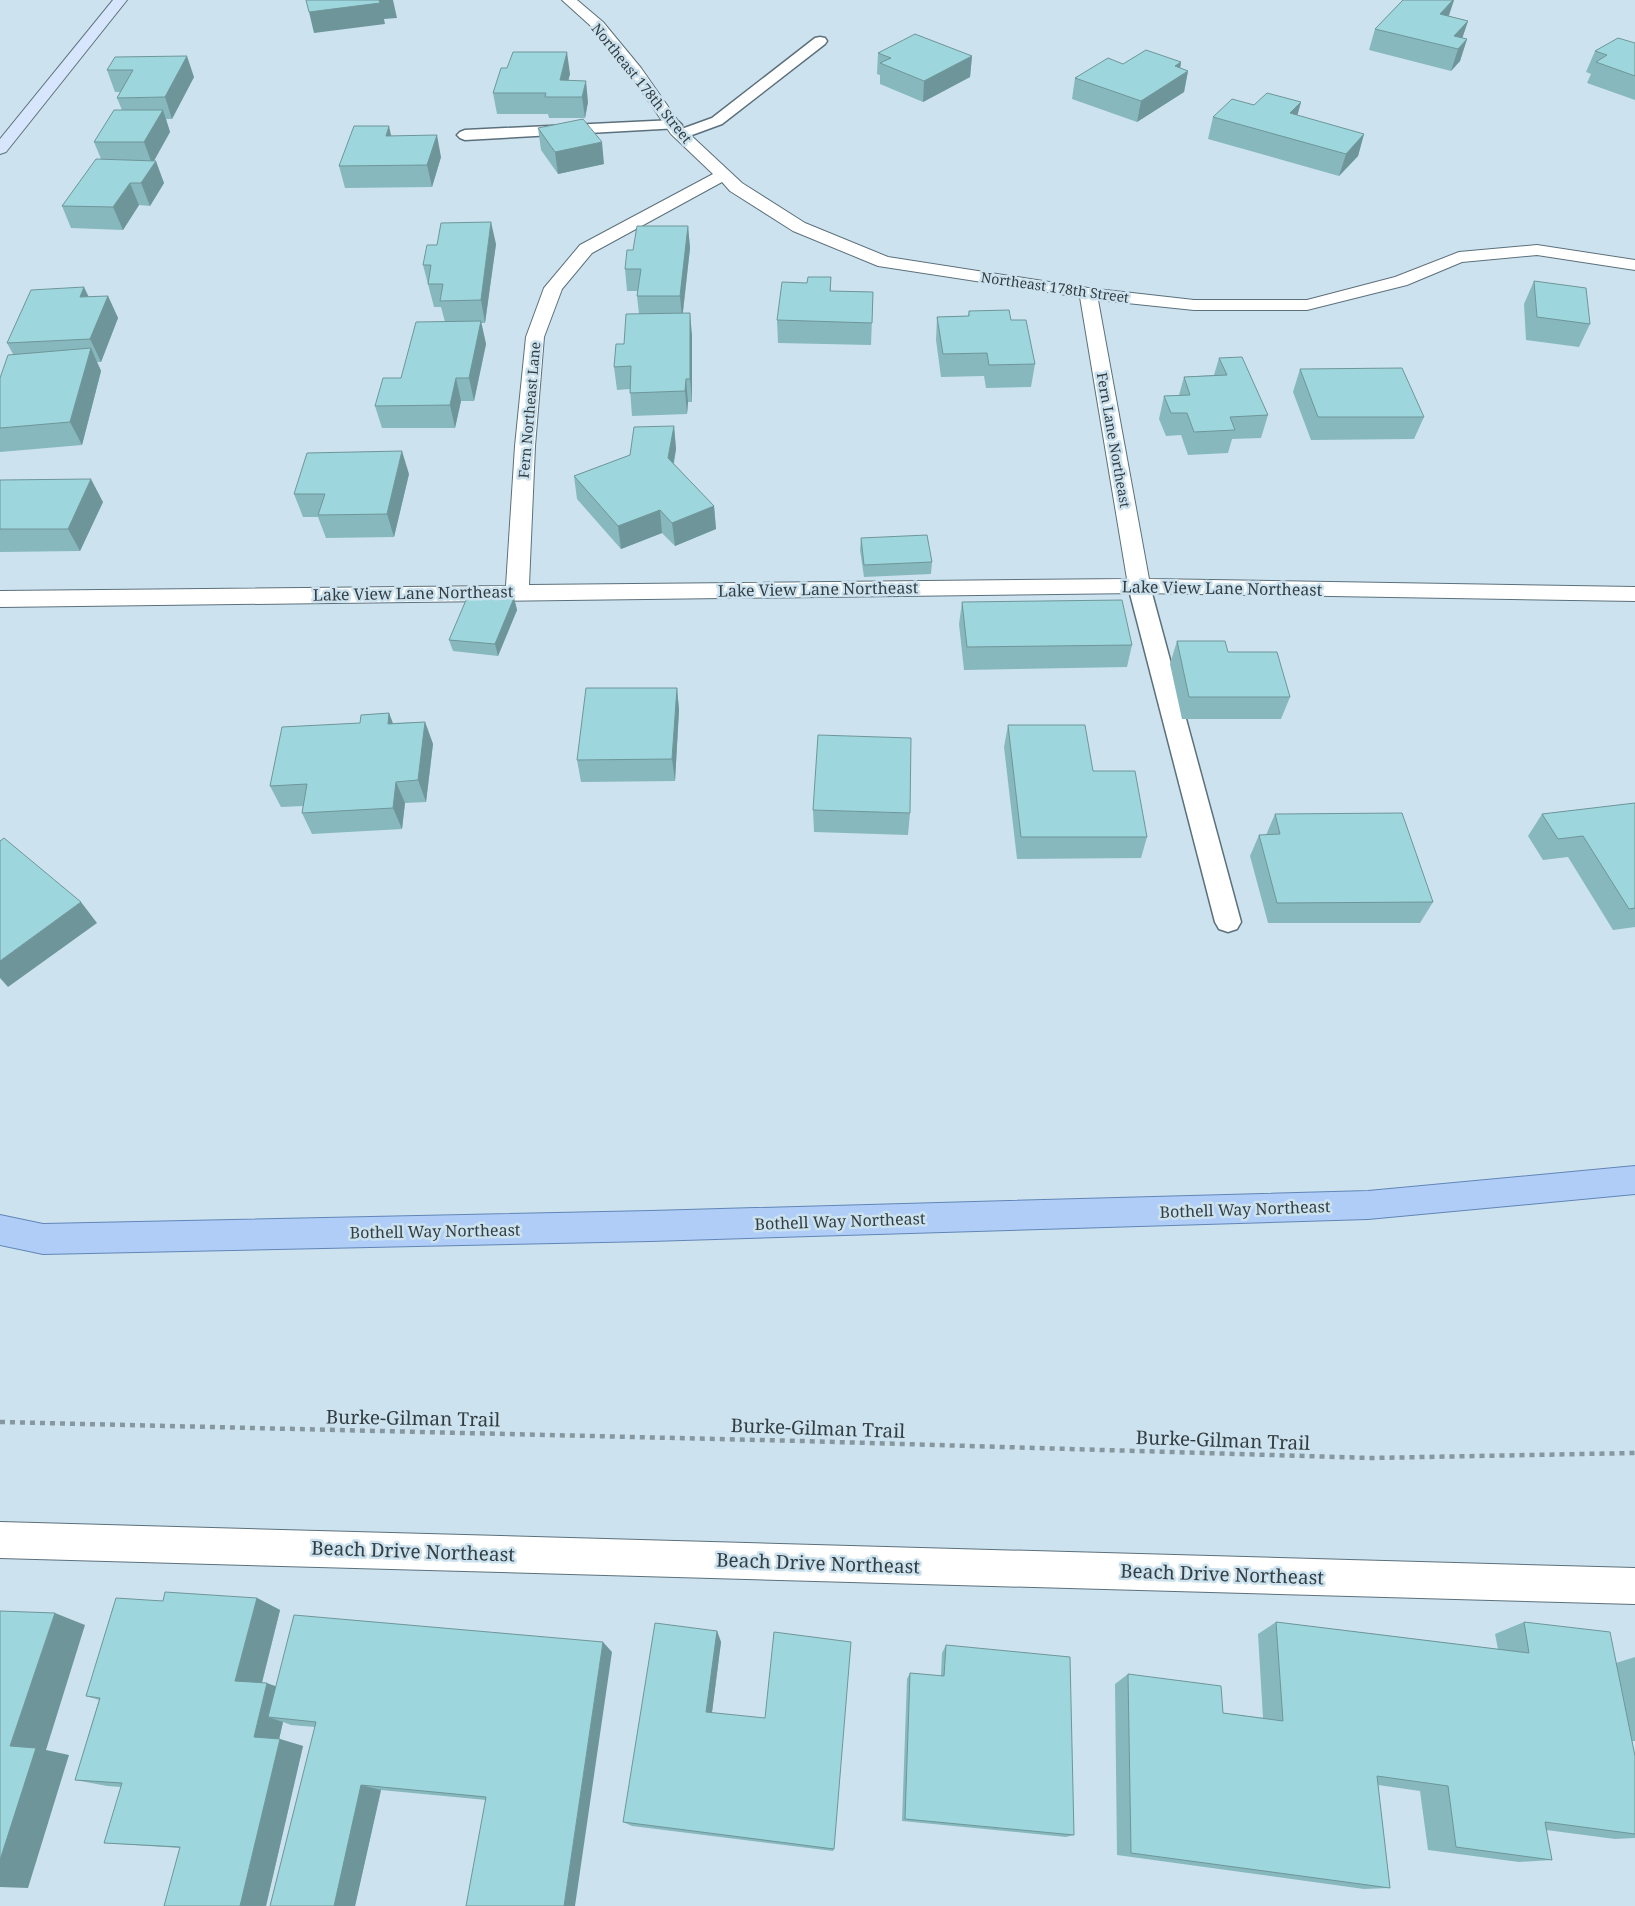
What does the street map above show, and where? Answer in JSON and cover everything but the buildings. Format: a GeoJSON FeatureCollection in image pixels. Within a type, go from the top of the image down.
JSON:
{"type":"FeatureCollection","features":[{"type":"Feature","properties":{"kind":"main road","name":"Bothell Way Northeast"},"geometry":{"type":"LineString","coordinates":[[0,1230],[43,1239],[661,1226],[1368,1206],[1635,1180]]}},
{"type":"Feature","properties":{"kind":"main road","name":"Bothell Way Northeast"},"geometry":{"type":"LineString","coordinates":[[0,1251],[43,1239]]}},
{"type":"Feature","properties":{"kind":"street"},"geometry":{"type":"LineString","coordinates":[[0,149],[120,0]]}},
{"type":"Feature","properties":{"kind":"street","name":"Northeast 178th Street"},"geometry":{"type":"LineString","coordinates":[[569,0],[598,25],[636,71],[678,130],[736,187],[798,228],[884,262],[1088,293],[1194,305],[1307,305],[1402,281],[1459,257],[1537,250],[1635,265]]}},
{"type":"Feature","properties":{"kind":"street","name":"Fern Northeast Lane"},"geometry":{"type":"LineString","coordinates":[[518,592],[525,446],[535,337],[553,288],[586,249],[724,175]]}},
{"type":"Feature","properties":{"kind":"street","name":"Fern Lane Northeast"},"geometry":{"type":"LineString","coordinates":[[1088,293],[1139,586]]}},
{"type":"Feature","properties":{"kind":"street","name":"Lake View Lane Northeast"},"geometry":{"type":"LineString","coordinates":[[0,599],[1139,586],[1635,594]]}},
{"type":"Feature","properties":{"kind":"street","name":"Beach Drive Northeast"},"geometry":{"type":"LineString","coordinates":[[0,1540],[1635,1586]]}},
{"type":"Feature","properties":{"kind":"lane"},"geometry":{"type":"LineString","coordinates":[[465,135],[678,130],[717,120],[820,41]]}},
{"type":"Feature","properties":{"kind":"lane"},"geometry":{"type":"LineString","coordinates":[[1139,586],[1228,922]]}},
{"type":"Feature","properties":{"kind":"path","name":"Burke-Gilman Trail"},"geometry":{"type":"LineString","coordinates":[[0,1422],[821,1441],[1372,1458],[1635,1454]]}}]}
